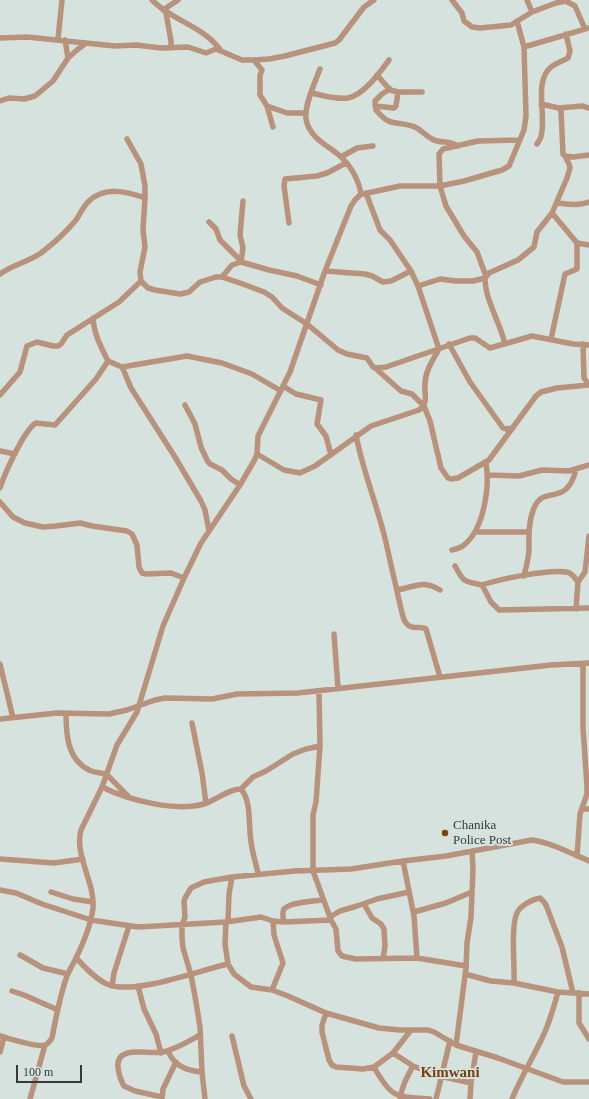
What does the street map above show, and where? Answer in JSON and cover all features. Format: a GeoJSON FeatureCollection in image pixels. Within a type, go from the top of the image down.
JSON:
{"type":"FeatureCollection","features":[{"type":"Feature","properties":{"kind":"street"},"geometry":{"type":"LineString","coordinates":[[62,0],[61,39],[68,58]]}},
{"type":"Feature","properties":{"kind":"street"},"geometry":{"type":"LineString","coordinates":[[152,0],[165,11],[207,36],[215,42],[221,51]]}},
{"type":"Feature","properties":{"kind":"street"},"geometry":{"type":"LineString","coordinates":[[165,11],[178,0]]}},
{"type":"Feature","properties":{"kind":"street"},"geometry":{"type":"LineString","coordinates":[[0,38],[13,37],[61,39],[86,43],[171,48],[188,47],[206,53],[216,49],[242,60],[269,59],[336,43],[364,7],[374,0]]}},
{"type":"Feature","properties":{"kind":"street"},"geometry":{"type":"LineString","coordinates":[[452,0],[462,13],[464,21],[472,27],[512,25],[532,12],[566,1],[574,6],[587,28],[524,47]]}},
{"type":"Feature","properties":{"kind":"street"},"geometry":{"type":"LineString","coordinates":[[527,0],[532,12]]}},
{"type":"Feature","properties":{"kind":"street"},"geometry":{"type":"LineString","coordinates":[[165,11],[172,41],[171,48]]}},
{"type":"Feature","properties":{"kind":"street"},"geometry":{"type":"LineString","coordinates":[[30,1099],[45,1045],[52,1038],[68,974],[91,920],[93,894],[83,859],[80,836],[83,824],[102,788],[117,745],[133,719],[140,704],[163,626],[184,578],[201,543],[240,485],[257,454],[258,436],[290,372],[351,206],[355,200],[363,194],[400,186],[440,186],[464,182],[502,170],[509,166],[524,130],[526,116],[524,47],[516,21]]}},
{"type":"Feature","properties":{"kind":"street"},"geometry":{"type":"LineString","coordinates":[[537,144],[543,127],[541,104],[542,86],[545,74],[551,67],[568,58],[570,54],[566,34]]}},
{"type":"Feature","properties":{"kind":"street"},"geometry":{"type":"LineString","coordinates":[[0,101],[9,98],[35,96],[53,81],[68,58],[86,43]]}},
{"type":"Feature","properties":{"kind":"street"},"geometry":{"type":"LineString","coordinates":[[254,60],[262,70],[260,75],[260,95],[267,106],[273,127]]}},
{"type":"Feature","properties":{"kind":"street"},"geometry":{"type":"LineString","coordinates":[[311,93],[347,98],[355,96],[377,75],[389,60]]}},
{"type":"Feature","properties":{"kind":"street"},"geometry":{"type":"LineString","coordinates":[[257,454],[284,470],[300,473],[315,466],[332,455],[356,435],[371,426],[419,410],[424,406],[426,401],[426,377],[439,349],[418,286],[411,271],[390,240],[380,230],[352,171],[341,157],[316,138],[306,120],[306,113],[311,93],[320,69]]}},
{"type":"Feature","properties":{"kind":"street"},"geometry":{"type":"LineString","coordinates":[[377,75],[390,89],[398,92],[422,92]]}},
{"type":"Feature","properties":{"kind":"street"},"geometry":{"type":"LineString","coordinates":[[390,89],[376,101],[378,112],[386,120],[392,123],[413,126],[434,140],[452,142],[458,146]]}},
{"type":"Feature","properties":{"kind":"street"},"geometry":{"type":"LineString","coordinates":[[376,106],[394,108],[396,106],[398,92]]}},
{"type":"Feature","properties":{"kind":"street"},"geometry":{"type":"LineString","coordinates":[[541,104],[559,108],[582,106],[589,108]]}},
{"type":"Feature","properties":{"kind":"street"},"geometry":{"type":"LineString","coordinates":[[267,106],[287,113],[306,113]]}},
{"type":"Feature","properties":{"kind":"street"},"geometry":{"type":"LineString","coordinates":[[418,286],[440,279],[473,281],[485,277],[489,273],[518,260],[534,247],[538,232],[552,213],[557,203],[570,168],[570,164],[563,154],[561,111],[559,108]]}},
{"type":"Feature","properties":{"kind":"street"},"geometry":{"type":"LineString","coordinates":[[127,139],[141,164],[145,186],[143,230],[144,247],[140,272],[141,281],[148,288],[180,294],[189,292],[200,282],[222,277],[264,292],[272,297],[282,308],[307,324],[338,350],[347,354],[367,358],[374,367],[401,391],[412,394],[424,406],[430,421],[441,468],[448,478],[458,478],[486,462],[499,449],[536,396],[541,392],[557,388],[589,385]]}},
{"type":"Feature","properties":{"kind":"street"},"geometry":{"type":"LineString","coordinates":[[505,344],[503,334],[492,306],[477,252],[464,236],[446,206],[440,186],[439,154],[443,149],[478,141],[520,140]]}},
{"type":"Feature","properties":{"kind":"street"},"geometry":{"type":"LineString","coordinates":[[341,157],[357,148],[373,146]]}},
{"type":"Feature","properties":{"kind":"street"},"geometry":{"type":"LineString","coordinates":[[565,156],[572,157],[589,154]]}},
{"type":"Feature","properties":{"kind":"street"},"geometry":{"type":"LineString","coordinates":[[289,223],[284,186],[285,179],[317,176],[327,173],[346,163]]}},
{"type":"Feature","properties":{"kind":"street"},"geometry":{"type":"LineString","coordinates":[[0,274],[7,269],[39,254],[62,236],[88,202],[100,194],[114,191],[134,194],[145,198]]}},
{"type":"Feature","properties":{"kind":"street"},"geometry":{"type":"LineString","coordinates":[[241,262],[243,248],[240,235],[243,201]]}},
{"type":"Feature","properties":{"kind":"street"},"geometry":{"type":"LineString","coordinates":[[557,203],[573,205],[589,202]]}},
{"type":"Feature","properties":{"kind":"street"},"geometry":{"type":"LineString","coordinates":[[552,213],[577,242],[589,245]]}},
{"type":"Feature","properties":{"kind":"street"},"geometry":{"type":"LineString","coordinates":[[208,222],[216,229],[220,240],[241,262],[268,270],[297,276],[321,285]]}},
{"type":"Feature","properties":{"kind":"street"},"geometry":{"type":"LineString","coordinates":[[551,339],[565,274],[577,269],[577,242]]}},
{"type":"Feature","properties":{"kind":"street"},"geometry":{"type":"LineString","coordinates":[[222,277],[232,265],[241,262]]}},
{"type":"Feature","properties":{"kind":"street"},"geometry":{"type":"LineString","coordinates":[[326,271],[365,274],[383,282],[391,281],[411,271]]}},
{"type":"Feature","properties":{"kind":"street"},"geometry":{"type":"LineString","coordinates":[[0,394],[20,372],[27,346],[37,342],[58,346],[67,335],[119,302],[141,281]]}},
{"type":"Feature","properties":{"kind":"street"},"geometry":{"type":"LineString","coordinates":[[92,318],[97,339],[108,361],[122,367],[179,356],[202,358],[222,363],[252,374],[282,389],[296,394],[321,400],[317,424],[326,436],[332,455]]}},
{"type":"Feature","properties":{"kind":"street"},"geometry":{"type":"LineString","coordinates":[[374,367],[386,367],[439,349],[449,344],[475,338],[490,348],[532,336],[586,345],[584,378],[589,385]]}},
{"type":"Feature","properties":{"kind":"street"},"geometry":{"type":"LineString","coordinates":[[449,344],[470,382],[503,428],[506,430],[513,428]]}},
{"type":"Feature","properties":{"kind":"street"},"geometry":{"type":"LineString","coordinates":[[0,488],[15,454],[33,425],[40,423],[54,425],[96,379],[108,361]]}},
{"type":"Feature","properties":{"kind":"street"},"geometry":{"type":"LineString","coordinates":[[122,367],[131,388],[176,457],[201,501],[209,531]]}},
{"type":"Feature","properties":{"kind":"street"},"geometry":{"type":"LineString","coordinates":[[185,405],[195,424],[200,447],[206,460],[210,464],[222,470],[240,485]]}},
{"type":"Feature","properties":{"kind":"street"},"geometry":{"type":"LineString","coordinates":[[356,435],[387,546],[403,615],[407,624],[412,627],[426,629],[440,677]]}},
{"type":"Feature","properties":{"kind":"street"},"geometry":{"type":"LineString","coordinates":[[0,451],[15,454]]}},
{"type":"Feature","properties":{"kind":"street"},"geometry":{"type":"LineString","coordinates":[[452,550],[463,546],[475,532],[483,509],[488,475],[486,462]]}},
{"type":"Feature","properties":{"kind":"street"},"geometry":{"type":"LineString","coordinates":[[488,475],[519,476],[542,470],[563,471],[589,465]]}},
{"type":"Feature","properties":{"kind":"street"},"geometry":{"type":"LineString","coordinates":[[524,576],[528,554],[529,532],[534,507],[546,496],[560,493],[565,490],[574,478],[576,469]]}},
{"type":"Feature","properties":{"kind":"street"},"geometry":{"type":"LineString","coordinates":[[0,502],[13,517],[25,523],[43,526],[56,526],[80,523],[127,531],[132,534],[137,545],[139,567],[142,573],[171,573],[184,578]]}},
{"type":"Feature","properties":{"kind":"street"},"geometry":{"type":"LineString","coordinates":[[475,532],[529,532]]}},
{"type":"Feature","properties":{"kind":"street"},"geometry":{"type":"LineString","coordinates":[[576,609],[578,582],[585,572],[589,536]]}},
{"type":"Feature","properties":{"kind":"street"},"geometry":{"type":"LineString","coordinates":[[455,566],[461,579],[482,585],[546,572],[567,572],[573,575],[578,582]]}},
{"type":"Feature","properties":{"kind":"street"},"geometry":{"type":"LineString","coordinates":[[397,590],[424,583],[432,585],[440,590]]}},
{"type":"Feature","properties":{"kind":"street"},"geometry":{"type":"LineString","coordinates":[[482,585],[491,602],[499,610],[589,608]]}},
{"type":"Feature","properties":{"kind":"street"},"geometry":{"type":"LineString","coordinates":[[334,634],[338,688]]}},
{"type":"Feature","properties":{"kind":"street"},"geometry":{"type":"LineString","coordinates":[[0,719],[66,713],[114,713],[140,704],[165,698],[212,698],[237,694],[287,693],[551,665],[589,663]]}},
{"type":"Feature","properties":{"kind":"street"},"geometry":{"type":"LineString","coordinates":[[0,664],[13,718]]}},
{"type":"Feature","properties":{"kind":"street"},"geometry":{"type":"LineString","coordinates":[[577,856],[578,830],[588,786],[583,728],[582,664]]}},
{"type":"Feature","properties":{"kind":"street"},"geometry":{"type":"LineString","coordinates":[[319,690],[320,746],[316,802],[313,815],[313,871],[330,918],[336,929],[338,951],[342,956],[356,959],[417,958],[466,966]]}},
{"type":"Feature","properties":{"kind":"street"},"geometry":{"type":"LineString","coordinates":[[66,713],[69,748],[72,755],[89,771],[106,775],[129,798]]}},
{"type":"Feature","properties":{"kind":"street"},"geometry":{"type":"LineString","coordinates":[[192,723],[202,773],[206,803]]}},
{"type":"Feature","properties":{"kind":"street"},"geometry":{"type":"LineString","coordinates":[[102,788],[129,798],[146,802],[180,806],[198,805],[232,791],[241,789],[253,777],[266,771],[293,754],[320,746]]}},
{"type":"Feature","properties":{"kind":"street"},"geometry":{"type":"LineString","coordinates":[[241,789],[246,802],[251,845],[258,874]]}},
{"type":"Feature","properties":{"kind":"street"},"geometry":{"type":"LineString","coordinates":[[582,809],[589,809]]}},
{"type":"Feature","properties":{"kind":"street"},"geometry":{"type":"LineString","coordinates":[[206,1099],[202,1072],[200,1035],[191,975],[183,948],[182,925],[185,917],[185,898],[191,888],[204,882],[232,877],[258,874],[351,869],[446,856],[532,840],[557,847],[589,861]]}},
{"type":"Feature","properties":{"kind":"street"},"geometry":{"type":"LineString","coordinates":[[456,1045],[466,966],[466,942],[471,916],[474,869],[472,850]]}},
{"type":"Feature","properties":{"kind":"street"},"geometry":{"type":"LineString","coordinates":[[0,859],[54,863],[83,859]]}},
{"type":"Feature","properties":{"kind":"street"},"geometry":{"type":"LineString","coordinates":[[403,861],[414,912],[417,958]]}},
{"type":"Feature","properties":{"kind":"street"},"geometry":{"type":"LineString","coordinates":[[232,877],[229,894],[225,944],[228,964],[234,974],[252,987],[272,990],[326,1013],[379,1028],[428,1030],[456,1045],[498,1058],[527,1070],[563,1082],[589,1082]]}},
{"type":"Feature","properties":{"kind":"street"},"geometry":{"type":"LineString","coordinates":[[0,890],[16,894],[91,920],[130,926],[148,927],[227,922],[262,917],[273,921],[284,922],[330,918],[340,911],[377,899],[409,892]]}},
{"type":"Feature","properties":{"kind":"street"},"geometry":{"type":"LineString","coordinates":[[51,892],[73,899],[93,902]]}},
{"type":"Feature","properties":{"kind":"street"},"geometry":{"type":"LineString","coordinates":[[414,912],[446,903],[472,892]]}},
{"type":"Feature","properties":{"kind":"street"},"geometry":{"type":"LineString","coordinates":[[514,983],[514,930],[517,914],[521,908],[531,901],[540,898],[546,905],[576,993],[579,1023],[589,1039]]}},
{"type":"Feature","properties":{"kind":"street"},"geometry":{"type":"LineString","coordinates":[[284,922],[284,909],[323,900]]}},
{"type":"Feature","properties":{"kind":"street"},"geometry":{"type":"LineString","coordinates":[[364,904],[372,918],[381,924],[384,929],[384,959]]}},
{"type":"Feature","properties":{"kind":"street"},"geometry":{"type":"LineString","coordinates":[[272,990],[282,963],[274,935],[273,921]]}},
{"type":"Feature","properties":{"kind":"street"},"geometry":{"type":"LineString","coordinates":[[112,986],[114,973],[130,926]]}},
{"type":"Feature","properties":{"kind":"street"},"geometry":{"type":"LineString","coordinates":[[20,955],[43,968],[68,974]]}},
{"type":"Feature","properties":{"kind":"street"},"geometry":{"type":"LineString","coordinates":[[76,958],[101,981],[112,986],[138,986],[172,980],[228,964]]}},
{"type":"Feature","properties":{"kind":"street"},"geometry":{"type":"LineString","coordinates":[[465,974],[491,981],[514,983],[558,992],[589,994]]}},
{"type":"Feature","properties":{"kind":"street"},"geometry":{"type":"LineString","coordinates":[[138,986],[144,1009],[156,1034],[161,1052]]}},
{"type":"Feature","properties":{"kind":"street"},"geometry":{"type":"LineString","coordinates":[[12,991],[58,1010]]}},
{"type":"Feature","properties":{"kind":"street"},"geometry":{"type":"LineString","coordinates":[[512,1099],[549,1021],[558,992]]}},
{"type":"Feature","properties":{"kind":"street"},"geometry":{"type":"LineString","coordinates":[[326,1013],[322,1026],[326,1054],[332,1065],[341,1068],[363,1069],[374,1067],[393,1052],[411,1030]]}},
{"type":"Feature","properties":{"kind":"street"},"geometry":{"type":"LineString","coordinates":[[176,1062],[163,1089],[162,1098],[135,1091],[124,1086],[118,1065],[118,1060],[120,1057],[127,1053],[168,1051],[200,1035]]}},
{"type":"Feature","properties":{"kind":"street"},"geometry":{"type":"LineString","coordinates":[[0,1052],[2,1036],[38,1045],[45,1045]]}},
{"type":"Feature","properties":{"kind":"street"},"geometry":{"type":"LineString","coordinates":[[232,1036],[244,1086],[251,1099]]}},
{"type":"Feature","properties":{"kind":"street"},"geometry":{"type":"LineString","coordinates":[[436,1099],[440,1076],[450,1041]]}},
{"type":"Feature","properties":{"kind":"street"},"geometry":{"type":"LineString","coordinates":[[168,1051],[172,1058],[186,1069],[202,1072]]}},
{"type":"Feature","properties":{"kind":"street"},"geometry":{"type":"LineString","coordinates":[[393,1052],[413,1066],[440,1076],[471,1083]]}},
{"type":"Feature","properties":{"kind":"street"},"geometry":{"type":"LineString","coordinates":[[470,1099],[476,1052]]}},
{"type":"Feature","properties":{"kind":"street"},"geometry":{"type":"LineString","coordinates":[[400,1098],[405,1079],[413,1066]]}},
{"type":"Feature","properties":{"kind":"street"},"geometry":{"type":"LineString","coordinates":[[374,1067],[387,1089],[400,1098],[430,1099]]}},
{"type":"Feature","properties":{"kind":"place","name":"Chanika Police Post"},"geometry":{"type":"Point","coordinates":[445,833]}},
{"type":"Feature","properties":{"kind":"district","name":"Kimwani"},"geometry":{"type":"Point","coordinates":[450,1073]}}]}
